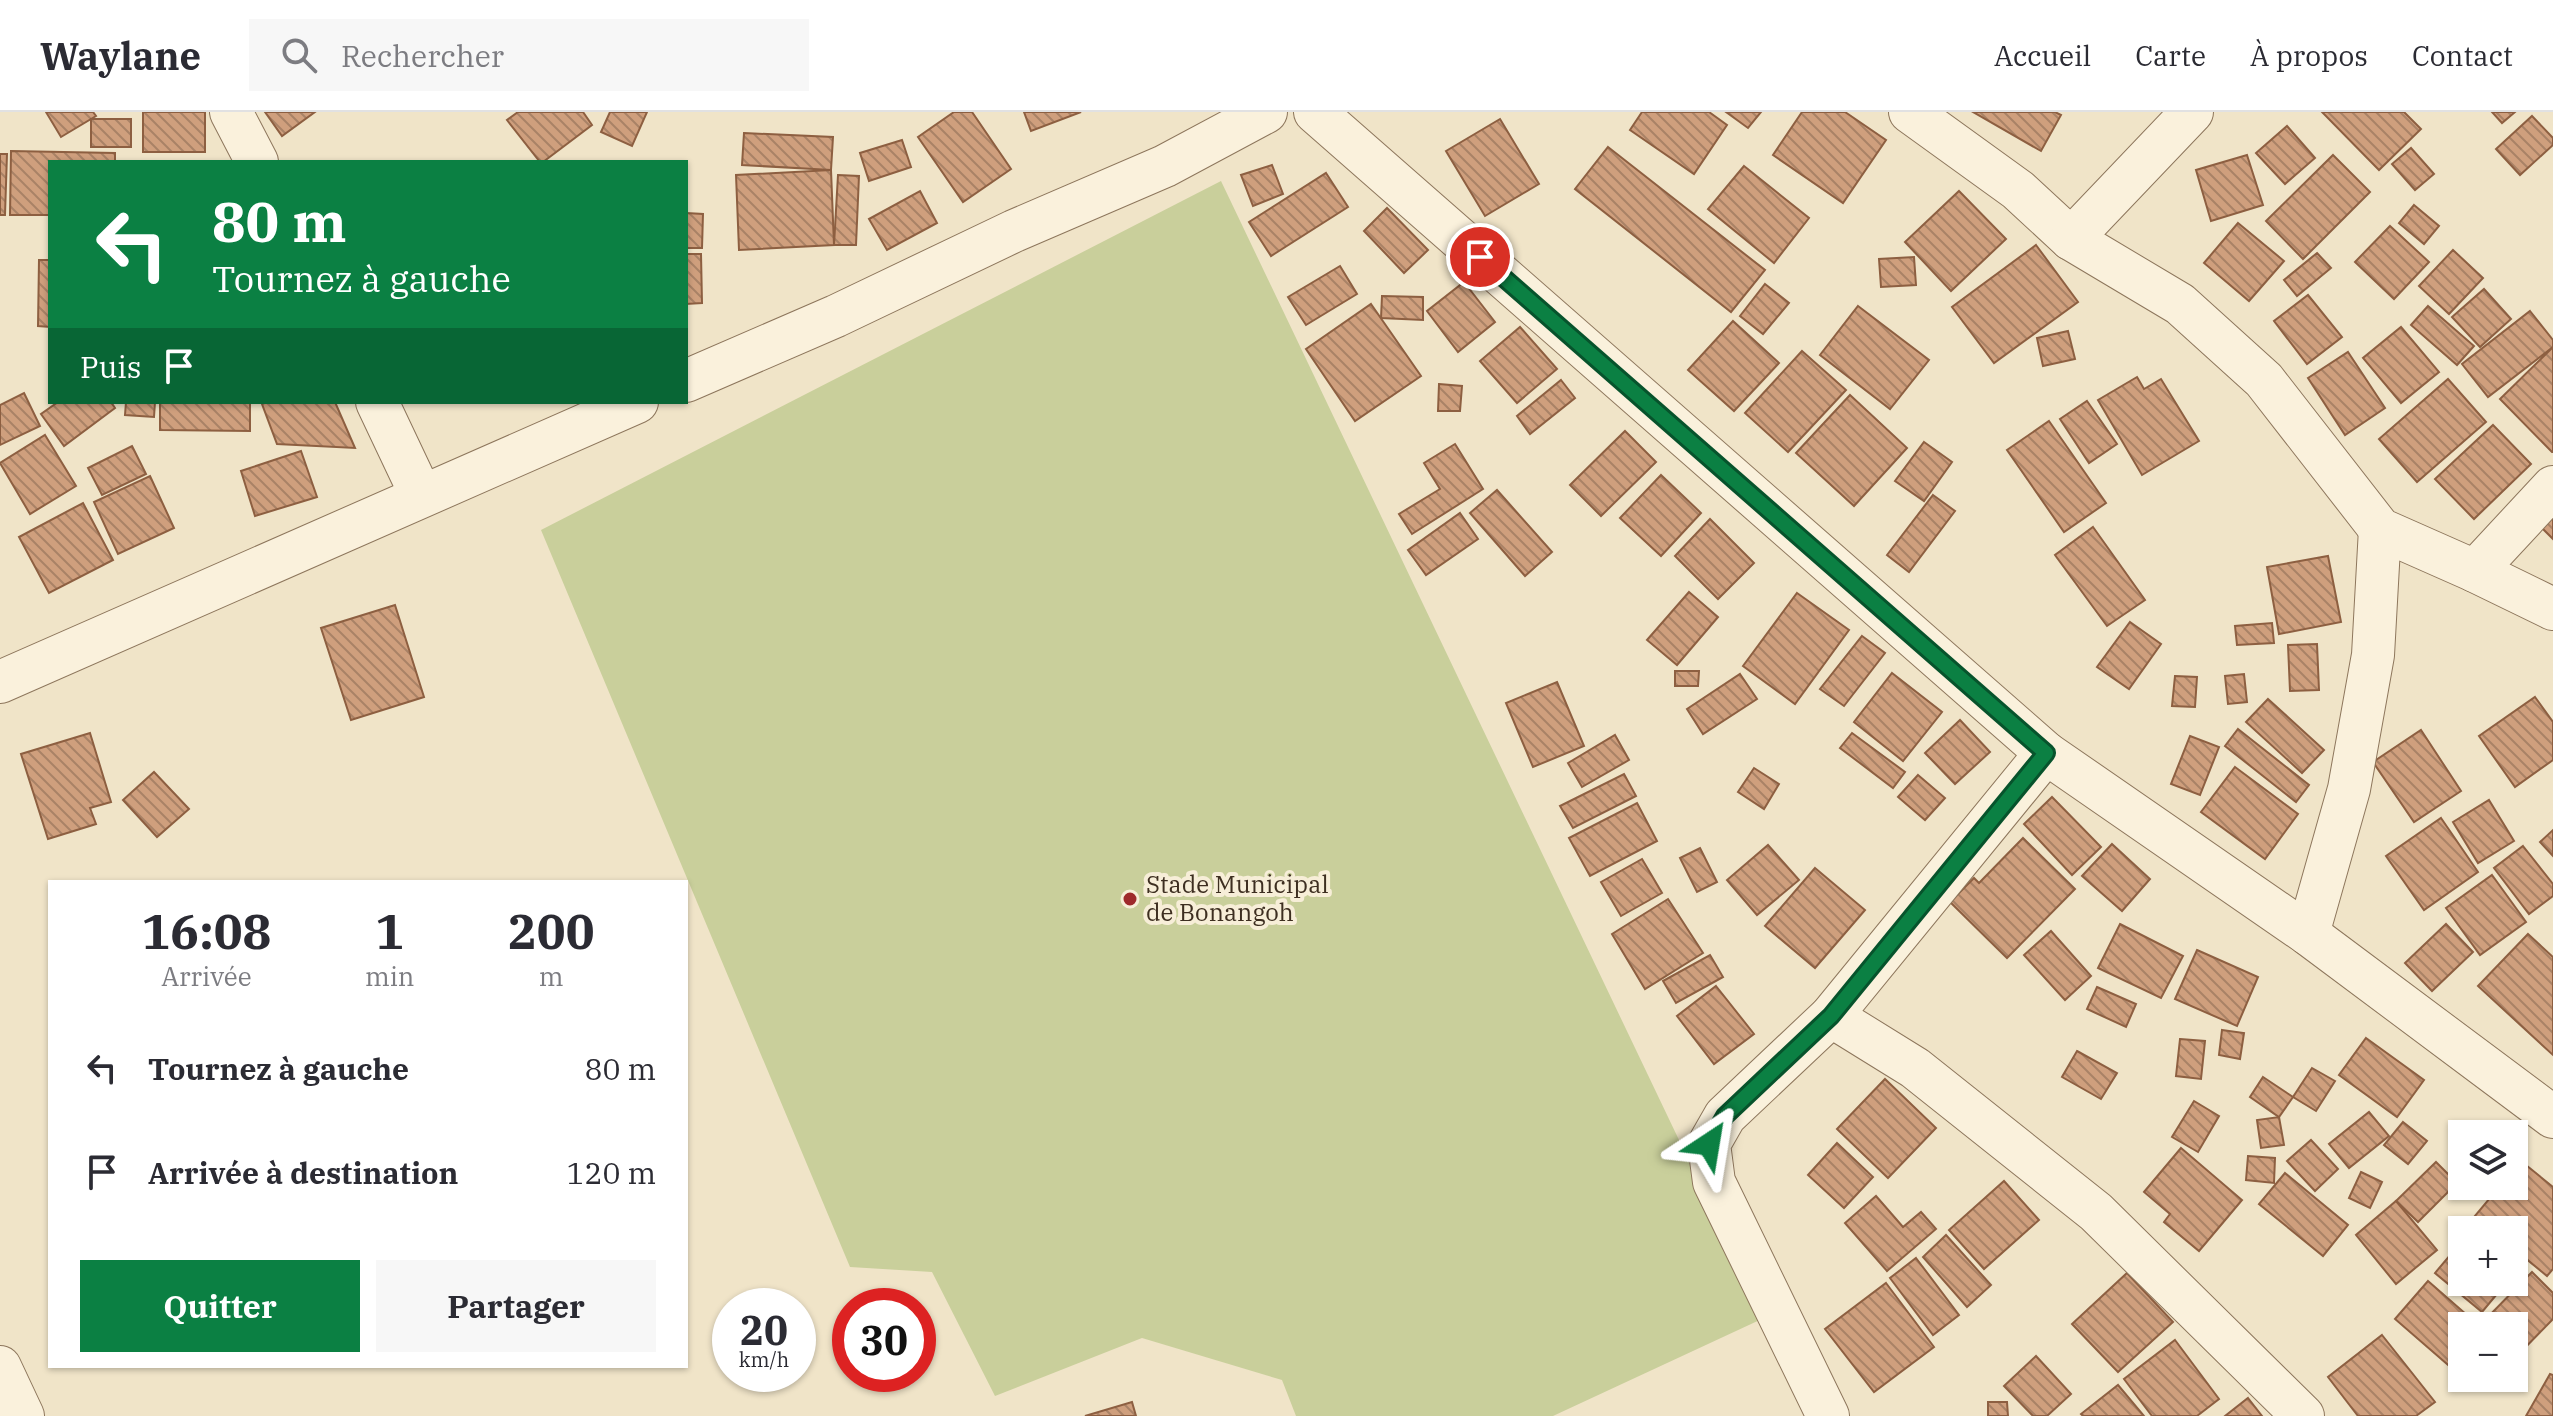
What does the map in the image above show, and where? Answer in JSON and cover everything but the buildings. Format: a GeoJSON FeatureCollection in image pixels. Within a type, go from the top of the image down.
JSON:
{"type":"FeatureCollection","features":[{"type":"Feature","properties":{"kind":"street"},"geometry":{"type":"LineString","coordinates":[[231,112],[256,160]]}},
{"type":"Feature","properties":{"kind":"street"},"geometry":{"type":"LineString","coordinates":[[688,380],[836,316],[1014,231],[1165,166],[1266,112]]}},
{"type":"Feature","properties":{"kind":"street"},"geometry":{"type":"LineString","coordinates":[[1315,112],[2046,753],[2308,934],[2553,1117]]}},
{"type":"Feature","properties":{"kind":"street"},"geometry":{"type":"LineString","coordinates":[[1910,112],[2018,190],[2071,239],[2180,304],[2264,380],[2380,529],[2553,609]]}},
{"type":"Feature","properties":{"kind":"street"},"geometry":{"type":"LineString","coordinates":[[2071,239],[2192,112]]}},
{"type":"Feature","properties":{"kind":"street"},"geometry":{"type":"LineString","coordinates":[[378,404],[421,495]]}},
{"type":"Feature","properties":{"kind":"street"},"geometry":{"type":"LineString","coordinates":[[0,682],[632,404]]}},
{"type":"Feature","properties":{"kind":"street"},"geometry":{"type":"LineString","coordinates":[[2475,571],[2553,487]]}},
{"type":"Feature","properties":{"kind":"street"},"geometry":{"type":"LineString","coordinates":[[2308,934],[2349,789],[2373,655],[2380,529]]}},
{"type":"Feature","properties":{"kind":"street"},"geometry":{"type":"LineString","coordinates":[[1828,1416],[1714,1182],[1709,1144],[1725,1116],[1831,1016],[2046,753]]}},
{"type":"Feature","properties":{"kind":"street"},"geometry":{"type":"LineString","coordinates":[[1831,1016],[1915,1068],[2096,1212],[2303,1416]]}},
{"type":"Feature","properties":{"kind":"street"},"geometry":{"type":"LineString","coordinates":[[0,1367],[23,1416]]}},
{"type":"Feature","properties":{"kind":"green space","name":"Stade Municipal de Bonangoh"},"geometry":{"type":"Polygon","coordinates":[[[1221,181],[1764,1318],[1553,1416],[1296,1416],[1282,1380],[1142,1338],[995,1396],[932,1272],[850,1267],[541,530],[1221,181]]]}},
{"type":"Feature","properties":{"kind":"place","name":"Stade Municipal de Bonangoh"},"geometry":{"type":"Point","coordinates":[1130,899]}},
{"type":"Feature","properties":{"kind":"route"},"geometry":{"type":"LineString","coordinates":[[1480,257],[2046,753],[1831,1016],[1725,1116],[1709,1144]]}}]}
